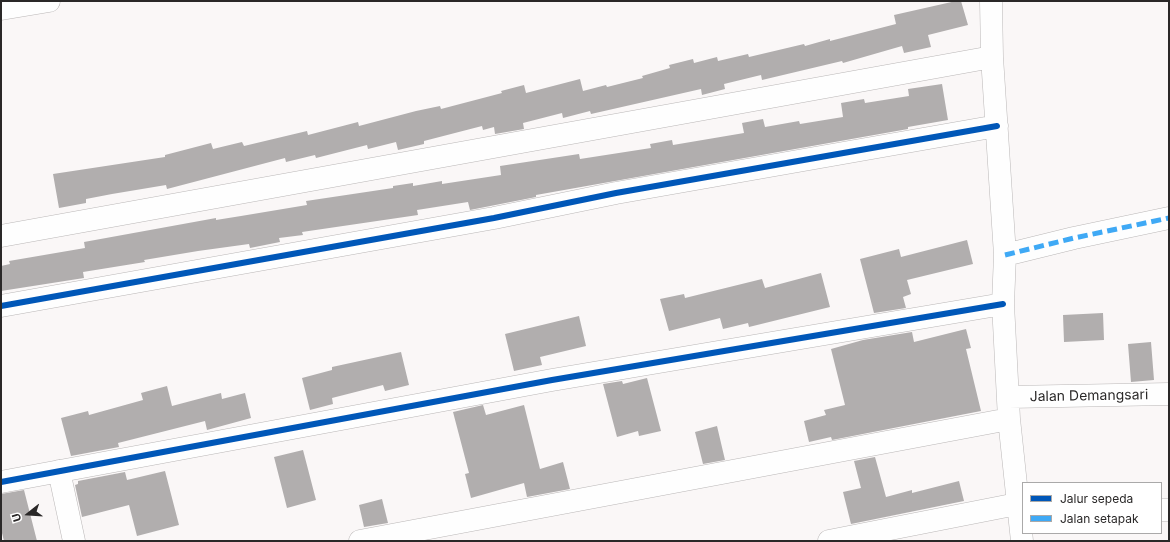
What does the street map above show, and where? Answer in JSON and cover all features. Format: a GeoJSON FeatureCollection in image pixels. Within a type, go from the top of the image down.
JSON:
{"type":"FeatureCollection","features":[{"type":"Feature","properties":{"kind":"street"},"geometry":{"type":"LineString","coordinates":[[1,9],[49,1]]}},
{"type":"Feature","properties":{"kind":"street"},"geometry":{"type":"LineString","coordinates":[[991,1],[992,57],[1005,255],[1003,304],[1009,419],[1020,505],[1022,541]]}},
{"type":"Feature","properties":{"kind":"street"},"geometry":{"type":"LineString","coordinates":[[1,236],[992,57]]}},
{"type":"Feature","properties":{"kind":"street"},"geometry":{"type":"LineString","coordinates":[[1,306],[494,218],[616,193],[997,126]]}},
{"type":"Feature","properties":{"kind":"street"},"geometry":{"type":"LineString","coordinates":[[1005,255],[1074,238],[1169,218]]}},
{"type":"Feature","properties":{"kind":"street"},"geometry":{"type":"LineString","coordinates":[[1,482],[552,380],[1003,304]]}},
{"type":"Feature","properties":{"kind":"street","name":"Jalan Demangsari"},"geometry":{"type":"LineString","coordinates":[[1009,397],[1169,394]]}},
{"type":"Feature","properties":{"kind":"street"},"geometry":{"type":"LineString","coordinates":[[360,541],[1009,419]]}},
{"type":"Feature","properties":{"kind":"street"},"geometry":{"type":"LineString","coordinates":[[59,471],[74,541]]}},
{"type":"Feature","properties":{"kind":"street"},"geometry":{"type":"LineString","coordinates":[[829,541],[1020,505]]}},
{"type":"Feature","properties":{"kind":"building"},"geometry":{"type":"Polygon","coordinates":[[[961,1],[968,25],[928,35],[931,47],[904,53],[902,46],[843,63],[842,61],[762,80],[761,75],[724,84],[725,89],[702,95],[701,89],[591,114],[590,111],[563,118],[562,113],[523,123],[524,129],[495,134],[494,127],[483,130],[482,126],[424,141],[424,144],[398,150],[396,142],[368,149],[367,145],[316,158],[315,155],[286,162],[285,158],[167,189],[166,185],[112,194],[86,199],[86,203],[59,208],[53,174],[165,157],[165,155],[211,143],[213,149],[242,142],[244,146],[307,131],[308,135],[358,122],[359,126],[440,106],[441,109],[502,93],[501,91],[524,85],[526,93],[580,79],[583,91],[606,85],[607,87],[643,78],[642,76],[670,68],[669,65],[693,59],[694,63],[717,57],[718,61],[748,54],[749,57],[804,44],[805,46],[830,39],[830,41],[896,24],[894,15],[961,1]]]}},
{"type":"Feature","properties":{"kind":"building"},"geometry":{"type":"Polygon","coordinates":[[[942,84],[948,120],[908,127],[908,129],[536,195],[536,197],[470,210],[468,202],[417,210],[418,215],[302,232],[303,235],[279,238],[280,242],[250,248],[249,244],[144,260],[145,262],[83,272],[84,278],[1,291],[1,266],[10,264],[9,261],[85,248],[84,242],[216,218],[216,220],[307,205],[306,201],[393,188],[393,186],[413,183],[413,186],[442,181],[442,184],[501,175],[500,166],[579,154],[580,159],[651,148],[650,144],[672,140],[673,145],[744,133],[742,123],[763,119],[765,127],[799,121],[800,124],[843,117],[841,103],[864,99],[865,103],[909,96],[908,89],[942,84]]]}},
{"type":"Feature","properties":{"kind":"building"},"geometry":{"type":"Polygon","coordinates":[[[967,240],[973,264],[907,280],[911,294],[903,297],[906,308],[874,313],[860,259],[899,249],[901,257],[967,240]]]}},
{"type":"Feature","properties":{"kind":"building"},"geometry":{"type":"Polygon","coordinates":[[[821,273],[830,307],[749,327],[748,323],[723,329],[720,318],[669,331],[660,299],[684,294],[685,298],[762,279],[765,288],[821,273]]]}},
{"type":"Feature","properties":{"kind":"building"},"geometry":{"type":"Polygon","coordinates":[[[1103,313],[1104,340],[1064,342],[1063,315],[1103,313]]]}},
{"type":"Feature","properties":{"kind":"building"},"geometry":{"type":"Polygon","coordinates":[[[579,316],[586,346],[540,357],[542,365],[514,371],[505,334],[579,316]]]}},
{"type":"Feature","properties":{"kind":"building"},"geometry":{"type":"Polygon","coordinates":[[[966,329],[971,348],[966,349],[981,411],[832,440],[831,437],[809,442],[804,421],[826,415],[824,410],[845,405],[831,349],[863,340],[912,332],[914,342],[966,329]]]}},
{"type":"Feature","properties":{"kind":"building"},"geometry":{"type":"Polygon","coordinates":[[[1151,342],[1154,380],[1131,382],[1128,344],[1151,342]]]}},
{"type":"Feature","properties":{"kind":"building"},"geometry":{"type":"Polygon","coordinates":[[[401,352],[409,385],[385,391],[383,385],[332,398],[333,404],[310,410],[302,378],[332,370],[332,367],[401,352]]]}},
{"type":"Feature","properties":{"kind":"building"},"geometry":{"type":"Polygon","coordinates":[[[647,378],[661,431],[639,436],[638,431],[617,437],[603,384],[622,381],[623,384],[647,378]]]}},
{"type":"Feature","properties":{"kind":"building"},"geometry":{"type":"Polygon","coordinates":[[[167,386],[172,406],[221,393],[222,399],[245,393],[251,418],[207,430],[205,421],[118,443],[119,447],[71,456],[61,418],[88,411],[89,415],[143,400],[141,393],[167,386]]]}},
{"type":"Feature","properties":{"kind":"building"},"geometry":{"type":"Polygon","coordinates":[[[483,405],[486,415],[524,405],[540,469],[563,462],[570,489],[527,497],[524,483],[471,498],[465,474],[469,473],[453,412],[483,405]]]}},
{"type":"Feature","properties":{"kind":"building"},"geometry":{"type":"Polygon","coordinates":[[[717,426],[725,460],[703,464],[695,432],[717,426]]]}},
{"type":"Feature","properties":{"kind":"building"},"geometry":{"type":"Polygon","coordinates":[[[303,450],[316,500],[287,508],[274,457],[303,450]]]}},
{"type":"Feature","properties":{"kind":"building"},"geometry":{"type":"Polygon","coordinates":[[[875,457],[886,497],[912,490],[912,493],[959,481],[964,501],[851,524],[843,492],[861,488],[854,461],[875,457]]]}},
{"type":"Feature","properties":{"kind":"building"},"geometry":{"type":"Polygon","coordinates":[[[165,471],[179,525],[137,536],[129,505],[82,517],[75,485],[78,484],[78,481],[125,472],[127,480],[165,471]]]}},
{"type":"Feature","properties":{"kind":"building"},"geometry":{"type":"Polygon","coordinates":[[[24,490],[37,541],[4,541],[1,529],[1,494],[24,490]]]}},
{"type":"Feature","properties":{"kind":"building"},"geometry":{"type":"Polygon","coordinates":[[[382,499],[388,523],[364,527],[359,505],[382,499]]]}},
{"type":"Feature","properties":{"kind":"marked path"},"geometry":{"type":"LineString","coordinates":[[1005,255],[1074,238],[1169,218]]}},
{"type":"Feature","properties":{"kind":"cycle path"},"geometry":{"type":"LineString","coordinates":[[1,306],[494,218],[616,193],[997,126]]}},
{"type":"Feature","properties":{"kind":"cycle path"},"geometry":{"type":"LineString","coordinates":[[1,482],[552,380],[1003,304]]}}]}
